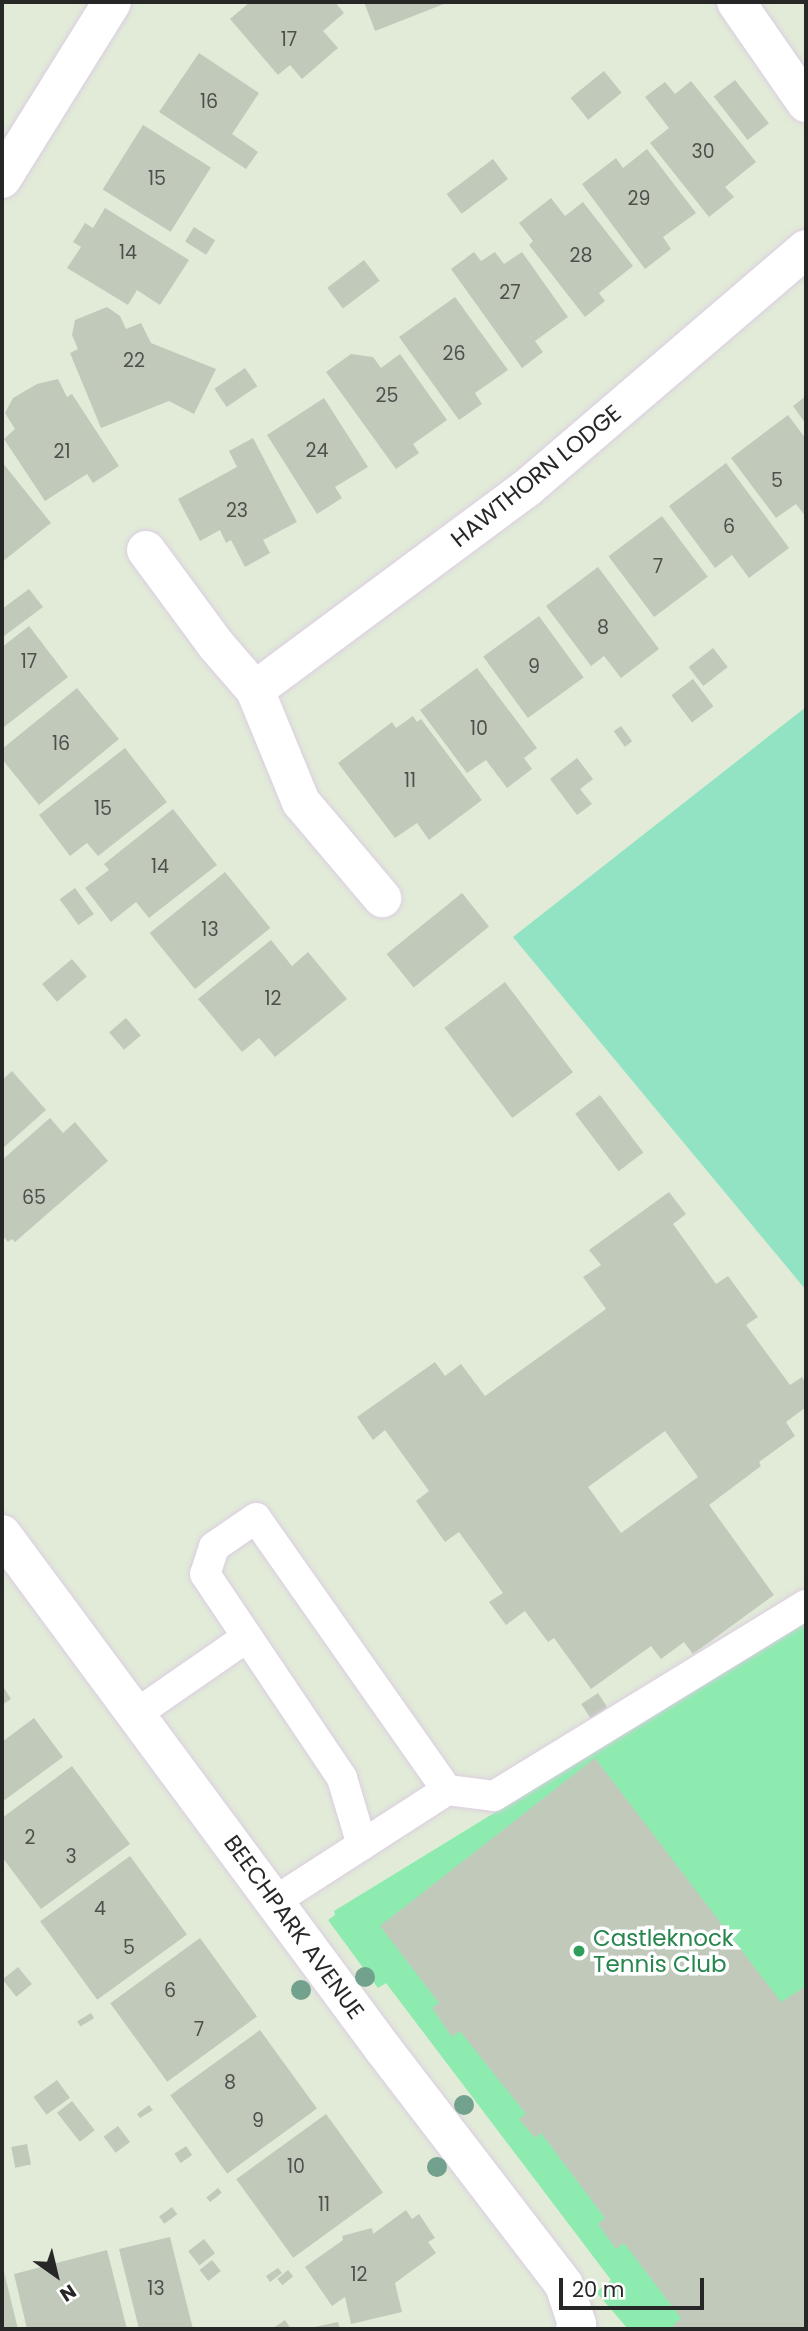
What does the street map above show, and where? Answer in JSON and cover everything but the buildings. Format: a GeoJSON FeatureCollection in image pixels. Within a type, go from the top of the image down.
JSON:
{"type":"FeatureCollection","features":[{"type":"Feature","properties":{"kind":"street"},"geometry":{"type":"LineString","coordinates":[[2,178],[112,2]]}},
{"type":"Feature","properties":{"kind":"street"},"geometry":{"type":"LineString","coordinates":[[736,2],[806,103]]}},
{"type":"Feature","properties":{"kind":"street","name":"HAWTHORN LODGE"},"geometry":{"type":"LineString","coordinates":[[256,690],[527,488],[806,249]]}},
{"type":"Feature","properties":{"kind":"street"},"geometry":{"type":"LineString","coordinates":[[146,550],[216,645],[256,690],[302,802],[382,898]]}},
{"type":"Feature","properties":{"kind":"street","name":"BEECHPARK AVENUE"},"geometry":{"type":"LineString","coordinates":[[2,1534],[398,2069],[564,2285],[579,2328]]}},
{"type":"Feature","properties":{"kind":"lane"},"geometry":{"type":"LineString","coordinates":[[362,1845],[342,1778],[205,1574],[214,1547],[256,1518],[447,1790]]}},
{"type":"Feature","properties":{"kind":"lane"},"geometry":{"type":"LineString","coordinates":[[275,1901],[447,1790],[494,1796],[806,1605]]}},
{"type":"Feature","properties":{"kind":"lane"},"geometry":{"type":"LineString","coordinates":[[136,1714],[247,1637]]}},
{"type":"Feature","properties":{"kind":"green space"},"geometry":{"type":"Polygon","coordinates":[[[806,707],[806,1290],[513,937],[806,707]]]}},
{"type":"Feature","properties":{"kind":"green space","name":"Castleknock Tennis Club"},"geometry":{"type":"Polygon","coordinates":[[[806,1622],[806,2329],[628,2329],[596,2292],[611,2280],[386,1983],[378,1988],[328,1920],[335,1915],[334,1911],[806,1622]]]}},
{"type":"Feature","properties":{"kind":"place","name":"Castleknock Tennis Club"},"geometry":{"type":"Point","coordinates":[579,1951]}}]}
